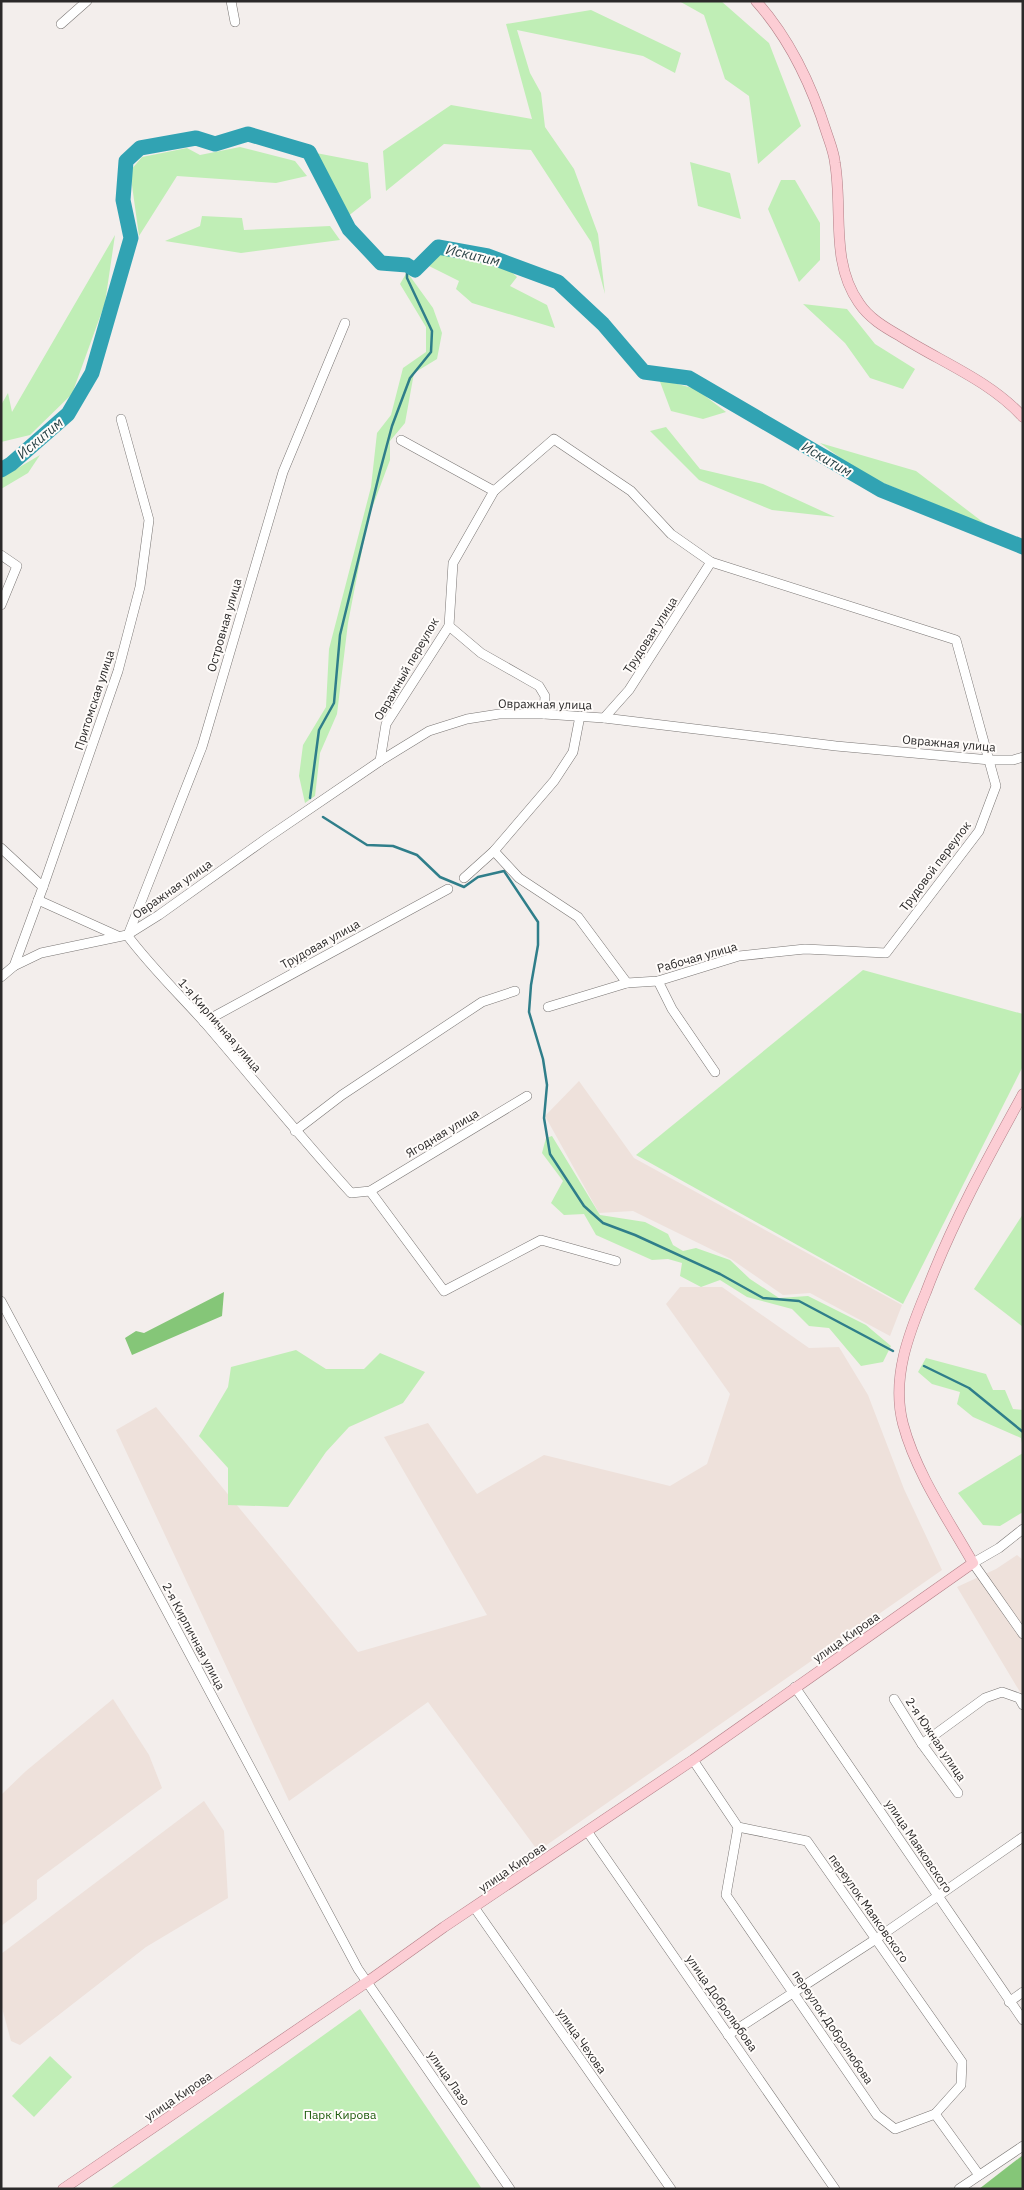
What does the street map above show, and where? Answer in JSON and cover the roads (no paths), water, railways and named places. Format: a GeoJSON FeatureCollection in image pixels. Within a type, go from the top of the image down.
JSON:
{"type":"FeatureCollection","features":[{"type":"Feature","properties":{"kind":"main road"},"geometry":{"type":"LineString","coordinates":[[760,5],[783,35],[820,111],[835,163],[841,257],[848,284],[858,303],[872,319],[915,346],[987,386],[1010,403],[1023,417]]}},
{"type":"Feature","properties":{"kind":"main road"},"geometry":{"type":"LineString","coordinates":[[973,1563],[920,1468],[903,1424],[900,1404],[901,1373],[905,1349],[912,1326],[940,1254],[973,1185],[1023,1094]]}},
{"type":"Feature","properties":{"kind":"main road","name":"улица Кирова"},"geometry":{"type":"LineString","coordinates":[[63,2189],[474,1907],[693,1760],[973,1563]]}},
{"type":"Feature","properties":{"kind":"street"},"geometry":{"type":"LineString","coordinates":[[61,24],[87,1]]}},
{"type":"Feature","properties":{"kind":"street"},"geometry":{"type":"LineString","coordinates":[[231,1],[235,22]]}},
{"type":"Feature","properties":{"kind":"street","name":"Островная улица"},"geometry":{"type":"LineString","coordinates":[[123,936],[202,746],[283,472],[345,323]]}},
{"type":"Feature","properties":{"kind":"street","name":"Притомская улица"},"geometry":{"type":"LineString","coordinates":[[1,977],[14,966],[43,887],[118,671],[140,587],[149,520],[121,419]]}},
{"type":"Feature","properties":{"kind":"street","name":"Овражный переулок"},"geometry":{"type":"LineString","coordinates":[[380,761],[386,724],[449,626],[453,563],[494,492],[554,438],[631,491],[671,534],[711,562]]}},
{"type":"Feature","properties":{"kind":"street"},"geometry":{"type":"LineString","coordinates":[[401,440],[494,492]]}},
{"type":"Feature","properties":{"kind":"street"},"geometry":{"type":"LineString","coordinates":[[1,555],[17,566],[1,605]]}},
{"type":"Feature","properties":{"kind":"street"},"geometry":{"type":"LineString","coordinates":[[711,562],[956,640],[990,760]]}},
{"type":"Feature","properties":{"kind":"street","name":"Трудовая улица"},"geometry":{"type":"LineString","coordinates":[[604,718],[629,690],[711,562]]}},
{"type":"Feature","properties":{"kind":"street"},"geometry":{"type":"LineString","coordinates":[[449,626],[482,653],[539,686],[545,696],[544,714]]}},
{"type":"Feature","properties":{"kind":"street","name":"Овражная улица"},"geometry":{"type":"LineString","coordinates":[[14,966],[42,953],[123,936],[159,915],[266,838],[380,761],[429,731],[467,719],[499,714],[580,716],[836,746],[990,760],[1012,760],[1023,757]]}},
{"type":"Feature","properties":{"kind":"street"},"geometry":{"type":"LineString","coordinates":[[464,878],[494,851],[554,782],[573,752],[580,716]]}},
{"type":"Feature","properties":{"kind":"street","name":"Трудовой переулок"},"geometry":{"type":"LineString","coordinates":[[886,953],[979,831],[996,786],[990,760]]}},
{"type":"Feature","properties":{"kind":"street"},"geometry":{"type":"LineString","coordinates":[[1,848],[43,887]]}},
{"type":"Feature","properties":{"kind":"street"},"geometry":{"type":"LineString","coordinates":[[494,851],[520,878],[578,917],[626,983]]}},
{"type":"Feature","properties":{"kind":"street","name":"Трудовая улица"},"geometry":{"type":"LineString","coordinates":[[204,1022],[448,889]]}},
{"type":"Feature","properties":{"kind":"street","name":"1-я Кирпичная улица"},"geometry":{"type":"LineString","coordinates":[[38,900],[123,936],[204,1022],[295,1131],[351,1193],[370,1191]]}},
{"type":"Feature","properties":{"kind":"street","name":"Рабочая улица"},"geometry":{"type":"LineString","coordinates":[[548,1007],[626,983],[658,981],[740,956],[805,949],[886,953]]}},
{"type":"Feature","properties":{"kind":"street"},"geometry":{"type":"LineString","coordinates":[[658,981],[672,1009],[715,1072]]}},
{"type":"Feature","properties":{"kind":"street"},"geometry":{"type":"LineString","coordinates":[[295,1131],[342,1094],[482,1002],[515,990]]}},
{"type":"Feature","properties":{"kind":"street","name":"Ягодная улица"},"geometry":{"type":"LineString","coordinates":[[370,1191],[527,1096]]}},
{"type":"Feature","properties":{"kind":"street"},"geometry":{"type":"LineString","coordinates":[[370,1191],[444,1290],[542,1240],[616,1261]]}},
{"type":"Feature","properties":{"kind":"street","name":"2-я Кирпичная улица"},"geometry":{"type":"LineString","coordinates":[[1,1300],[111,1503],[327,1913],[367,1982]]}},
{"type":"Feature","properties":{"kind":"street"},"geometry":{"type":"LineString","coordinates":[[1023,1529],[999,1548],[973,1563],[1023,1634]]}},
{"type":"Feature","properties":{"kind":"street","name":"улица Маяковского"},"geometry":{"type":"LineString","coordinates":[[795,1687],[1023,2020]]}},
{"type":"Feature","properties":{"kind":"street"},"geometry":{"type":"LineString","coordinates":[[922,1744],[985,1698],[1002,1692],[1019,1698],[1023,1705]]}},
{"type":"Feature","properties":{"kind":"street","name":"2-я Южная улица"},"geometry":{"type":"LineString","coordinates":[[894,1699],[922,1744],[958,1793]]}},
{"type":"Feature","properties":{"kind":"street"},"geometry":{"type":"LineString","coordinates":[[693,1760],[738,1827]]}},
{"type":"Feature","properties":{"kind":"street","name":"переулок Маяковского"},"geometry":{"type":"LineString","coordinates":[[738,1827],[807,1840],[962,2062],[961,2085],[935,2114]]}},
{"type":"Feature","properties":{"kind":"street","name":"переулок Добролюбова"},"geometry":{"type":"LineString","coordinates":[[738,1827],[726,1895],[877,2115],[895,2129],[935,2114]]}},
{"type":"Feature","properties":{"kind":"street","name":"улица Добролюбова"},"geometry":{"type":"LineString","coordinates":[[587,1831],[835,2189]]}},
{"type":"Feature","properties":{"kind":"street"},"geometry":{"type":"LineString","coordinates":[[728,2035],[876,1939],[1023,1837]]}},
{"type":"Feature","properties":{"kind":"street","name":"улица Чехова"},"geometry":{"type":"LineString","coordinates":[[474,1907],[671,2189]]}},
{"type":"Feature","properties":{"kind":"street","name":"улица Лазо"},"geometry":{"type":"LineString","coordinates":[[367,1982],[510,2189]]}},
{"type":"Feature","properties":{"kind":"street"},"geometry":{"type":"LineString","coordinates":[[1009,2002],[1023,1992]]}},
{"type":"Feature","properties":{"kind":"street"},"geometry":{"type":"LineString","coordinates":[[935,2114],[979,2175]]}},
{"type":"Feature","properties":{"kind":"street"},"geometry":{"type":"LineString","coordinates":[[959,2189],[1023,2146]]}},
{"type":"Feature","properties":{"kind":"waterway","name":"Искитим"},"geometry":{"type":"LineString","coordinates":[[1,470],[11,464],[68,414],[92,373],[131,238],[123,200],[126,161],[140,148],[196,138],[215,144],[248,134],[309,152],[349,229],[381,263],[407,265],[415,270],[438,247],[488,256],[558,282],[603,324],[644,372],[689,378],[881,490],[1023,547]]}},
{"type":"Feature","properties":{"kind":"waterway"},"geometry":{"type":"LineString","coordinates":[[310,798],[319,730],[334,703],[340,635],[392,426],[410,378],[431,352],[432,331],[407,278],[407,265]]}},
{"type":"Feature","properties":{"kind":"waterway"},"geometry":{"type":"LineString","coordinates":[[323,817],[367,845],[393,846],[417,855],[440,877],[464,887],[478,877],[504,871],[538,922],[538,945],[531,985],[529,1012],[543,1059],[547,1085],[544,1118],[550,1154],[584,1206],[603,1223],[635,1235],[720,1274],[763,1298],[799,1301],[893,1351]]}},
{"type":"Feature","properties":{"kind":"waterway"},"geometry":{"type":"LineString","coordinates":[[924,1366],[969,1388],[1023,1432]]}},
{"type":"Feature","properties":{"kind":"park label","name":"Парк Кирова"},"geometry":{"type":"Point","coordinates":[340,2114]}}]}
